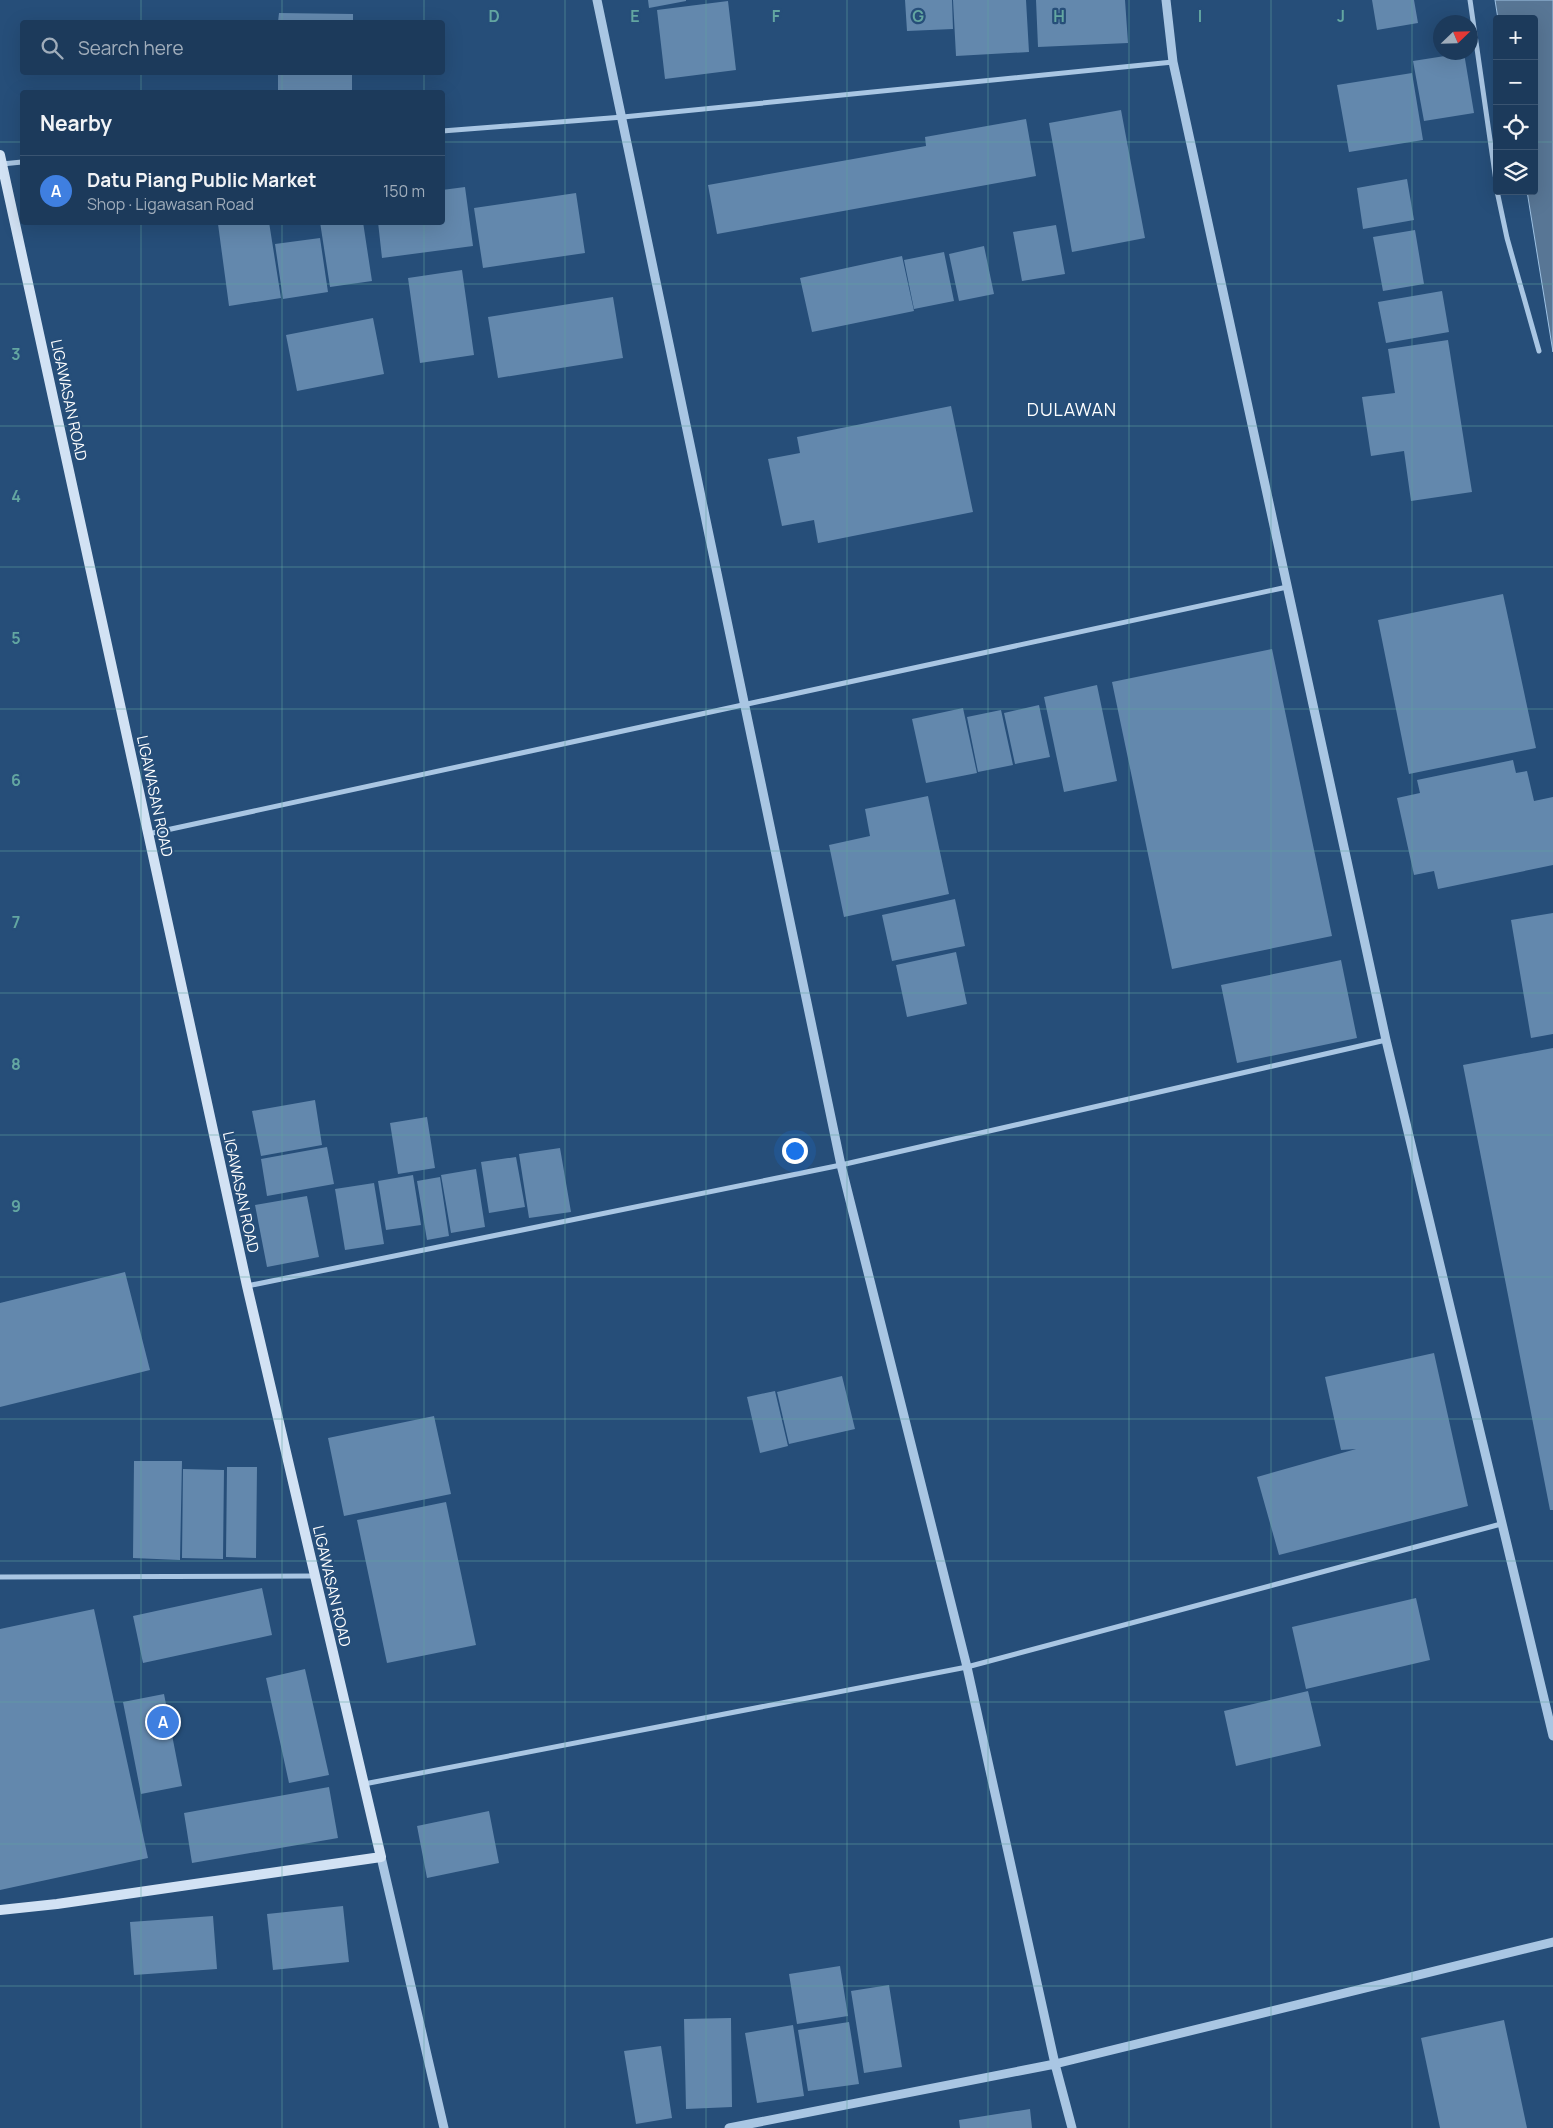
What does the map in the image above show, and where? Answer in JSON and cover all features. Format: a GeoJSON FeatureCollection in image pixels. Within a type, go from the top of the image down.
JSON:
{"type":"FeatureCollection","features":[{"type":"Feature","properties":{"kind":"main road","name":"LIGAWASAN ROAD"},"geometry":{"type":"LineString","coordinates":[[1,159],[247,1286],[380,1857]]}},
{"type":"Feature","properties":{"kind":"main road"},"geometry":{"type":"LineString","coordinates":[[0,1910],[57,1904],[380,1857]]}},
{"type":"Feature","properties":{"kind":"street"},"geometry":{"type":"LineString","coordinates":[[597,0],[842,1165],[967,1667],[1055,2064],[1072,2128]]}},
{"type":"Feature","properties":{"kind":"street"},"geometry":{"type":"LineString","coordinates":[[1166,0],[1173,62],[1386,1040],[1553,1736]]}},
{"type":"Feature","properties":{"kind":"street"},"geometry":{"type":"LineString","coordinates":[[1470,0],[1493,162]]}},
{"type":"Feature","properties":{"kind":"street"},"geometry":{"type":"LineString","coordinates":[[445,131],[623,117],[1173,62]]}},
{"type":"Feature","properties":{"kind":"street"},"geometry":{"type":"LineString","coordinates":[[1,159],[20,162]]}},
{"type":"Feature","properties":{"kind":"street"},"geometry":{"type":"LineString","coordinates":[[1498,195],[1507,238],[1539,351]]}},
{"type":"Feature","properties":{"kind":"street"},"geometry":{"type":"LineString","coordinates":[[148,834],[1287,587]]}},
{"type":"Feature","properties":{"kind":"street"},"geometry":{"type":"LineString","coordinates":[[247,1286],[842,1165],[1386,1040]]}},
{"type":"Feature","properties":{"kind":"street"},"geometry":{"type":"LineString","coordinates":[[363,1784],[967,1667],[1501,1524]]}},
{"type":"Feature","properties":{"kind":"street"},"geometry":{"type":"LineString","coordinates":[[0,1577],[314,1576]]}},
{"type":"Feature","properties":{"kind":"street"},"geometry":{"type":"LineString","coordinates":[[380,1857],[444,2128]]}},
{"type":"Feature","properties":{"kind":"street"},"geometry":{"type":"LineString","coordinates":[[729,2128],[1055,2064],[1553,1942]]}},
{"type":"Feature","properties":{"kind":"water"},"geometry":{"type":"Polygon","coordinates":[[[1495,0],[1553,0],[1553,352],[1528,195],[1538,195],[1538,15],[1497,15],[1495,0]]]}},
{"type":"Feature","properties":{"kind":"building"},"geometry":{"type":"Polygon","coordinates":[[[648,0],[686,0],[686,1],[649,8],[648,0]]]}},
{"type":"Feature","properties":{"kind":"building"},"geometry":{"type":"Polygon","coordinates":[[[905,0],[952,0],[953,29],[907,31],[905,0]]]}},
{"type":"Feature","properties":{"kind":"building"},"geometry":{"type":"Polygon","coordinates":[[[953,0],[1026,0],[1029,52],[956,56],[953,0]]]}},
{"type":"Feature","properties":{"kind":"building"},"geometry":{"type":"Polygon","coordinates":[[[1036,0],[1125,0],[1128,43],[1038,47],[1036,0]]]}},
{"type":"Feature","properties":{"kind":"building"},"geometry":{"type":"Polygon","coordinates":[[[1372,0],[1414,0],[1418,23],[1377,30],[1372,0]]]}},
{"type":"Feature","properties":{"kind":"building"},"geometry":{"type":"Polygon","coordinates":[[[728,1],[736,70],[665,79],[657,10],[728,1]]]}},
{"type":"Feature","properties":{"kind":"building"},"geometry":{"type":"Polygon","coordinates":[[[279,13],[353,14],[353,20],[278,20],[279,13]]]}},
{"type":"Feature","properties":{"kind":"building"},"geometry":{"type":"Polygon","coordinates":[[[1433,58],[1433,60],[1465,60],[1474,113],[1424,121],[1413,61],[1433,58]]]}},
{"type":"Feature","properties":{"kind":"building"},"geometry":{"type":"Polygon","coordinates":[[[1412,73],[1423,140],[1349,152],[1337,85],[1412,73]]]}},
{"type":"Feature","properties":{"kind":"building"},"geometry":{"type":"Polygon","coordinates":[[[278,75],[352,75],[352,90],[278,90],[278,75]]]}},
{"type":"Feature","properties":{"kind":"building"},"geometry":{"type":"Polygon","coordinates":[[[1121,110],[1145,238],[1072,252],[1049,123],[1121,110]]]}},
{"type":"Feature","properties":{"kind":"building"},"geometry":{"type":"Polygon","coordinates":[[[1026,119],[1036,176],[717,234],[708,185],[926,146],[925,137],[1026,119]]]}},
{"type":"Feature","properties":{"kind":"building"},"geometry":{"type":"Polygon","coordinates":[[[1407,179],[1414,220],[1363,229],[1357,188],[1407,179]]]}},
{"type":"Feature","properties":{"kind":"building"},"geometry":{"type":"Polygon","coordinates":[[[465,187],[473,246],[382,258],[378,225],[445,225],[445,190],[465,187]]]}},
{"type":"Feature","properties":{"kind":"building"},"geometry":{"type":"Polygon","coordinates":[[[576,193],[585,253],[483,268],[474,208],[576,193]]]}},
{"type":"Feature","properties":{"kind":"building"},"geometry":{"type":"Polygon","coordinates":[[[218,225],[269,225],[281,298],[229,306],[218,225]]]}},
{"type":"Feature","properties":{"kind":"building"},"geometry":{"type":"Polygon","coordinates":[[[320,225],[363,225],[372,281],[330,287],[320,225]]]}},
{"type":"Feature","properties":{"kind":"building"},"geometry":{"type":"Polygon","coordinates":[[[1056,225],[1065,274],[1022,281],[1013,232],[1056,225]]]}},
{"type":"Feature","properties":{"kind":"building"},"geometry":{"type":"Polygon","coordinates":[[[1415,230],[1424,284],[1383,291],[1373,237],[1415,230]]]}},
{"type":"Feature","properties":{"kind":"building"},"geometry":{"type":"Polygon","coordinates":[[[320,238],[328,292],[283,299],[275,244],[320,238]]]}},
{"type":"Feature","properties":{"kind":"building"},"geometry":{"type":"Polygon","coordinates":[[[984,246],[994,294],[959,301],[949,254],[984,246]]]}},
{"type":"Feature","properties":{"kind":"building"},"geometry":{"type":"Polygon","coordinates":[[[944,252],[954,301],[914,309],[904,260],[944,252]]]}},
{"type":"Feature","properties":{"kind":"building"},"geometry":{"type":"Polygon","coordinates":[[[902,256],[914,311],[812,332],[800,278],[902,256]]]}},
{"type":"Feature","properties":{"kind":"building"},"geometry":{"type":"Polygon","coordinates":[[[462,270],[474,355],[420,363],[408,278],[462,270]]]}},
{"type":"Feature","properties":{"kind":"building"},"geometry":{"type":"Polygon","coordinates":[[[1442,291],[1449,332],[1386,343],[1378,302],[1442,291]]]}},
{"type":"Feature","properties":{"kind":"building"},"geometry":{"type":"Polygon","coordinates":[[[613,297],[623,358],[498,378],[488,317],[613,297]]]}},
{"type":"Feature","properties":{"kind":"building"},"geometry":{"type":"Polygon","coordinates":[[[373,318],[384,374],[297,391],[286,335],[373,318]]]}},
{"type":"Feature","properties":{"kind":"building"},"geometry":{"type":"Polygon","coordinates":[[[1448,340],[1472,492],[1411,501],[1404,451],[1371,456],[1362,397],[1395,393],[1388,349],[1448,340]]]}},
{"type":"Feature","properties":{"kind":"building"},"geometry":{"type":"Polygon","coordinates":[[[951,406],[973,512],[818,543],[814,520],[782,526],[768,459],[800,453],[797,437],[951,406]]]}},
{"type":"Feature","properties":{"kind":"building"},"geometry":{"type":"Polygon","coordinates":[[[1503,594],[1536,748],[1409,774],[1378,620],[1503,594]]]}},
{"type":"Feature","properties":{"kind":"building"},"geometry":{"type":"Polygon","coordinates":[[[1272,649],[1332,936],[1172,969],[1112,682],[1272,649]]]}},
{"type":"Feature","properties":{"kind":"building"},"geometry":{"type":"Polygon","coordinates":[[[1097,685],[1117,781],[1064,792],[1044,697],[1097,685]]]}},
{"type":"Feature","properties":{"kind":"building"},"geometry":{"type":"Polygon","coordinates":[[[1039,705],[1050,757],[1015,764],[1004,713],[1039,705]]]}},
{"type":"Feature","properties":{"kind":"building"},"geometry":{"type":"Polygon","coordinates":[[[963,708],[977,773],[926,783],[912,719],[963,708]]]}},
{"type":"Feature","properties":{"kind":"building"},"geometry":{"type":"Polygon","coordinates":[[[1001,710],[1013,765],[978,772],[967,717],[1001,710]]]}},
{"type":"Feature","properties":{"kind":"building"},"geometry":{"type":"Polygon","coordinates":[[[1513,760],[1516,773],[1527,771],[1534,801],[1553,797],[1553,865],[1438,889],[1434,871],[1414,875],[1397,798],[1420,793],[1417,780],[1513,760]]]}},
{"type":"Feature","properties":{"kind":"building"},"geometry":{"type":"Polygon","coordinates":[[[928,796],[949,894],[844,917],[829,845],[870,836],[865,809],[928,796]]]}},
{"type":"Feature","properties":{"kind":"building"},"geometry":{"type":"Polygon","coordinates":[[[955,899],[965,946],[892,961],[882,915],[955,899]]]}},
{"type":"Feature","properties":{"kind":"building"},"geometry":{"type":"Polygon","coordinates":[[[1553,913],[1553,1034],[1531,1038],[1511,920],[1553,913]]]}},
{"type":"Feature","properties":{"kind":"building"},"geometry":{"type":"Polygon","coordinates":[[[956,952],[967,1004],[907,1017],[896,965],[956,952]]]}},
{"type":"Feature","properties":{"kind":"building"},"geometry":{"type":"Polygon","coordinates":[[[1341,960],[1357,1038],[1237,1063],[1221,985],[1341,960]]]}},
{"type":"Feature","properties":{"kind":"building"},"geometry":{"type":"Polygon","coordinates":[[[1553,1048],[1553,1510],[1550,1510],[1463,1065],[1553,1048]]]}},
{"type":"Feature","properties":{"kind":"building"},"geometry":{"type":"Polygon","coordinates":[[[315,1100],[322,1145],[261,1156],[252,1111],[315,1100]]]}},
{"type":"Feature","properties":{"kind":"building"},"geometry":{"type":"Polygon","coordinates":[[[427,1117],[435,1168],[398,1174],[390,1123],[427,1117]]]}},
{"type":"Feature","properties":{"kind":"building"},"geometry":{"type":"Polygon","coordinates":[[[327,1147],[334,1184],[267,1196],[261,1159],[327,1147]]]}},
{"type":"Feature","properties":{"kind":"building"},"geometry":{"type":"Polygon","coordinates":[[[560,1148],[571,1212],[529,1218],[519,1154],[560,1148]]]}},
{"type":"Feature","properties":{"kind":"building"},"geometry":{"type":"Polygon","coordinates":[[[516,1157],[525,1207],[489,1213],[481,1162],[516,1157]]]}},
{"type":"Feature","properties":{"kind":"building"},"geometry":{"type":"Polygon","coordinates":[[[476,1169],[485,1227],[451,1233],[441,1175],[476,1169]]]}},
{"type":"Feature","properties":{"kind":"building"},"geometry":{"type":"Polygon","coordinates":[[[413,1175],[421,1225],[386,1230],[378,1181],[413,1175]]]}},
{"type":"Feature","properties":{"kind":"building"},"geometry":{"type":"Polygon","coordinates":[[[440,1177],[449,1236],[427,1240],[417,1181],[440,1177]]]}},
{"type":"Feature","properties":{"kind":"building"},"geometry":{"type":"Polygon","coordinates":[[[374,1183],[384,1244],[345,1250],[335,1189],[374,1183]]]}},
{"type":"Feature","properties":{"kind":"building"},"geometry":{"type":"Polygon","coordinates":[[[307,1196],[319,1257],[267,1267],[255,1205],[307,1196]]]}},
{"type":"Feature","properties":{"kind":"building"},"geometry":{"type":"Polygon","coordinates":[[[125,1272],[150,1370],[0,1407],[0,1303],[125,1272]]]}},
{"type":"Feature","properties":{"kind":"building"},"geometry":{"type":"Polygon","coordinates":[[[1434,1353],[1468,1506],[1279,1555],[1257,1477],[1356,1449],[1341,1450],[1325,1377],[1434,1353]]]}},
{"type":"Feature","properties":{"kind":"building"},"geometry":{"type":"Polygon","coordinates":[[[842,1376],[855,1429],[789,1444],[777,1392],[842,1376]]]}},
{"type":"Feature","properties":{"kind":"building"},"geometry":{"type":"Polygon","coordinates":[[[775,1391],[788,1446],[760,1453],[747,1397],[775,1391]]]}},
{"type":"Feature","properties":{"kind":"building"},"geometry":{"type":"Polygon","coordinates":[[[434,1416],[451,1494],[344,1516],[328,1438],[434,1416]]]}},
{"type":"Feature","properties":{"kind":"building"},"geometry":{"type":"Polygon","coordinates":[[[134,1461],[182,1461],[180,1560],[133,1558],[134,1461]]]}},
{"type":"Feature","properties":{"kind":"building"},"geometry":{"type":"Polygon","coordinates":[[[227,1467],[257,1467],[256,1558],[226,1557],[227,1467]]]}},
{"type":"Feature","properties":{"kind":"building"},"geometry":{"type":"Polygon","coordinates":[[[183,1469],[224,1470],[223,1559],[182,1558],[183,1469]]]}},
{"type":"Feature","properties":{"kind":"building"},"geometry":{"type":"Polygon","coordinates":[[[446,1502],[476,1645],[387,1663],[357,1520],[446,1502]]]}},
{"type":"Feature","properties":{"kind":"building"},"geometry":{"type":"Polygon","coordinates":[[[262,1588],[272,1635],[143,1663],[133,1616],[262,1588]]]}},
{"type":"Feature","properties":{"kind":"building"},"geometry":{"type":"Polygon","coordinates":[[[1416,1598],[1430,1660],[1306,1689],[1292,1627],[1416,1598]]]}},
{"type":"Feature","properties":{"kind":"building"},"geometry":{"type":"Polygon","coordinates":[[[94,1609],[148,1858],[0,1890],[0,1629],[94,1609]]]}},
{"type":"Feature","properties":{"kind":"building"},"geometry":{"type":"Polygon","coordinates":[[[305,1669],[329,1775],[289,1783],[266,1678],[305,1669]]]}},
{"type":"Feature","properties":{"kind":"building"},"geometry":{"type":"Polygon","coordinates":[[[1308,1691],[1321,1746],[1236,1766],[1224,1711],[1308,1691]]]}},
{"type":"Feature","properties":{"kind":"building"},"geometry":{"type":"Polygon","coordinates":[[[164,1694],[182,1786],[141,1794],[123,1702],[164,1694]]]}},
{"type":"Feature","properties":{"kind":"building"},"geometry":{"type":"Polygon","coordinates":[[[329,1787],[338,1838],[192,1863],[184,1813],[329,1787]]]}},
{"type":"Feature","properties":{"kind":"building"},"geometry":{"type":"Polygon","coordinates":[[[489,1811],[499,1863],[427,1878],[417,1826],[489,1811]]]}},
{"type":"Feature","properties":{"kind":"building"},"geometry":{"type":"Polygon","coordinates":[[[343,1906],[349,1962],[273,1970],[267,1914],[343,1906]]]}},
{"type":"Feature","properties":{"kind":"building"},"geometry":{"type":"Polygon","coordinates":[[[213,1916],[217,1969],[134,1975],[130,1922],[213,1916]]]}},
{"type":"Feature","properties":{"kind":"building"},"geometry":{"type":"Polygon","coordinates":[[[840,1966],[848,2016],[797,2024],[789,1974],[840,1966]]]}},
{"type":"Feature","properties":{"kind":"building"},"geometry":{"type":"Polygon","coordinates":[[[889,1985],[902,2067],[864,2073],[851,1991],[889,1985]]]}},
{"type":"Feature","properties":{"kind":"building"},"geometry":{"type":"Polygon","coordinates":[[[731,2018],[732,2107],[686,2109],[684,2019],[731,2018]]]}},
{"type":"Feature","properties":{"kind":"building"},"geometry":{"type":"Polygon","coordinates":[[[1504,2020],[1527,2128],[1440,2128],[1421,2038],[1504,2020]]]}},
{"type":"Feature","properties":{"kind":"building"},"geometry":{"type":"Polygon","coordinates":[[[849,2022],[859,2084],[808,2091],[798,2030],[849,2022]]]}},
{"type":"Feature","properties":{"kind":"building"},"geometry":{"type":"Polygon","coordinates":[[[793,2025],[804,2096],[757,2103],[745,2033],[793,2025]]]}},
{"type":"Feature","properties":{"kind":"building"},"geometry":{"type":"Polygon","coordinates":[[[661,2046],[672,2118],[636,2124],[624,2051],[661,2046]]]}},
{"type":"Feature","properties":{"kind":"building"},"geometry":{"type":"Polygon","coordinates":[[[1030,2109],[1032,2128],[960,2128],[959,2120],[1030,2109]]]}},
{"type":"Feature","properties":{"kind":"place","name":"Datu Piang Public Market"},"geometry":{"type":"Point","coordinates":[163,1722]}},
{"type":"Feature","properties":{"kind":"district","name":"DULAWAN"},"geometry":{"type":"Point","coordinates":[1072,409]}}]}
